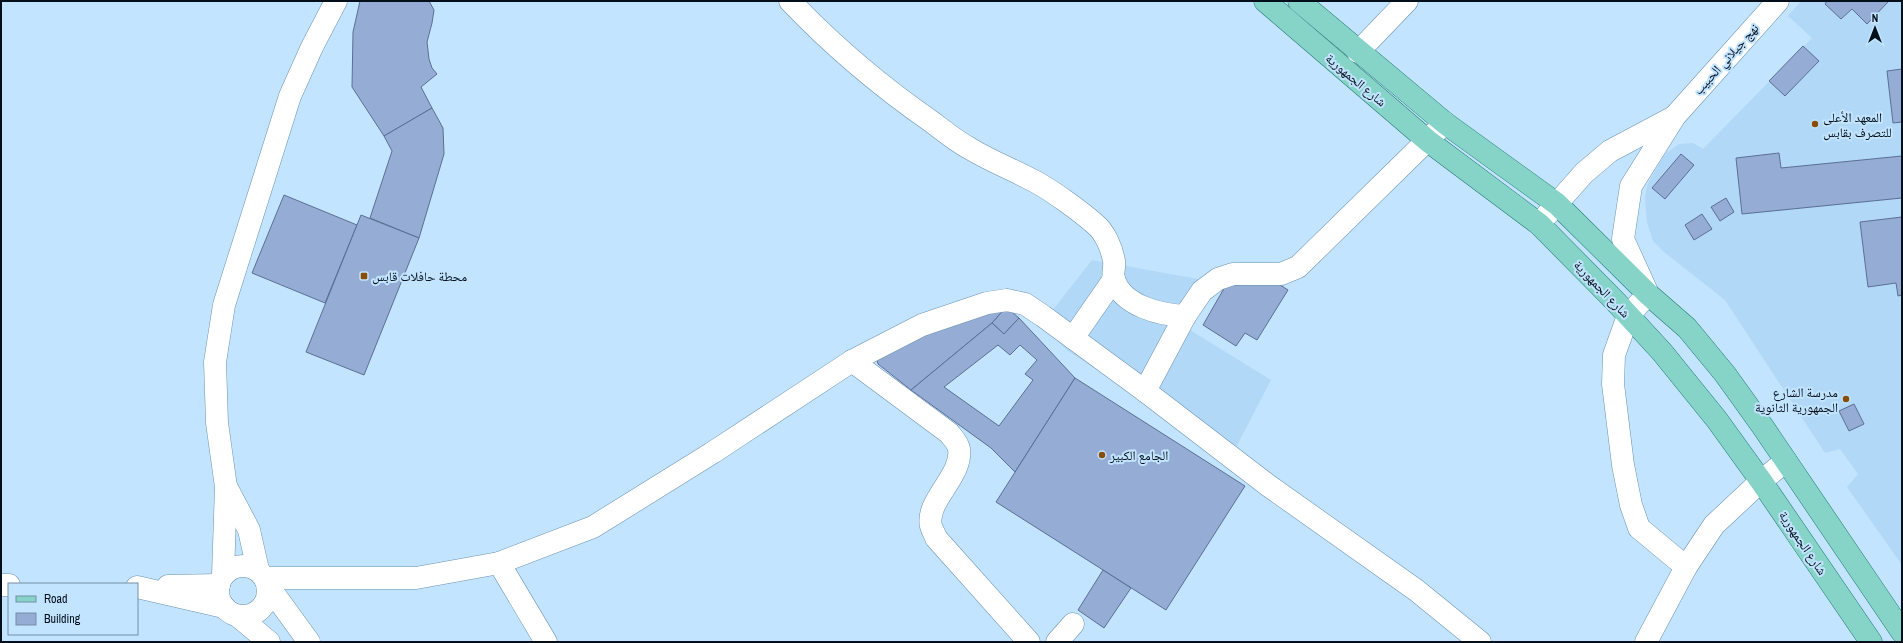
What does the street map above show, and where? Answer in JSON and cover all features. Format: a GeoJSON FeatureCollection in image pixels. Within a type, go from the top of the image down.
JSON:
{"type":"FeatureCollection","features":[{"type":"Feature","properties":{"kind":"main road","name":"شارع الجمهورية"},"geometry":{"type":"LineString","coordinates":[[1265,1],[1428,141],[1539,224],[1628,316],[1662,352],[1717,420],[1761,481],[1871,642]]}},
{"type":"Feature","properties":{"kind":"main road","name":"شارع الجمهورية"},"geometry":{"type":"LineString","coordinates":[[1299,1],[1358,52],[1445,123],[1556,204],[1648,294],[1692,334],[1724,374],[1902,632]]}},
{"type":"Feature","properties":{"kind":"street"},"geometry":{"type":"LineString","coordinates":[[268,642],[231,612],[218,594],[221,580],[226,486],[217,423],[215,362],[224,305],[290,96],[312,47],[336,1]]}},
{"type":"Feature","properties":{"kind":"street"},"geometry":{"type":"LineString","coordinates":[[790,1],[824,37],[863,71],[920,114],[969,148],[1038,183],[1097,225],[1108,242],[1114,261],[1114,279],[1122,292],[1133,302],[1150,311],[1168,316],[1185,316]]}},
{"type":"Feature","properties":{"kind":"street"},"geometry":{"type":"LineString","coordinates":[[1358,52],[1407,1]]}},
{"type":"Feature","properties":{"kind":"street","name":"نهج جيلاني الحبيب"},"geometry":{"type":"LineString","coordinates":[[1648,294],[1623,238],[1631,186],[1675,116],[1778,1]]}},
{"type":"Feature","properties":{"kind":"street","name":"نهج جيلاني الحبيب"},"geometry":{"type":"LineString","coordinates":[[1539,224],[1584,173],[1610,151],[1675,116]]}},
{"type":"Feature","properties":{"kind":"street"},"geometry":{"type":"LineString","coordinates":[[1145,391],[1185,316],[1202,291],[1218,279],[1233,274],[1281,274],[1298,267],[1445,123]]}},
{"type":"Feature","properties":{"kind":"street"},"geometry":{"type":"LineString","coordinates":[[1074,338],[1114,279]]}},
{"type":"Feature","properties":{"kind":"street"},"geometry":{"type":"LineString","coordinates":[[1648,294],[1628,316],[1614,355],[1613,384],[1623,466],[1631,505],[1639,528],[1686,567]]}},
{"type":"Feature","properties":{"kind":"street"},"geometry":{"type":"LineString","coordinates":[[264,578],[416,578],[499,563],[593,527],[712,454],[852,361],[922,325],[987,303],[1007,300],[1025,304],[1074,338],[1269,486],[1416,590],[1480,642]]}},
{"type":"Feature","properties":{"kind":"street"},"geometry":{"type":"LineString","coordinates":[[852,361],[949,433],[959,447],[959,458],[955,470],[931,513],[931,526],[936,538],[1029,642]]}},
{"type":"Feature","properties":{"kind":"street"},"geometry":{"type":"LineString","coordinates":[[1646,642],[1686,567],[1714,525],[1761,481],[1786,462]]}},
{"type":"Feature","properties":{"kind":"street"},"geometry":{"type":"LineString","coordinates":[[138,586],[231,612],[254,614],[261,610],[266,603],[264,578],[249,530],[226,486]]}},
{"type":"Feature","properties":{"kind":"street"},"geometry":{"type":"LineString","coordinates":[[499,563],[546,642]]}},
{"type":"Feature","properties":{"kind":"street"},"geometry":{"type":"LineString","coordinates":[[138,586],[221,580],[230,569],[239,566],[249,566],[264,578],[309,642]]}},
{"type":"Feature","properties":{"kind":"street"},"geometry":{"type":"LineString","coordinates":[[1057,642],[1074,624]]}},
{"type":"Feature","properties":{"kind":"shaded area"},"geometry":{"type":"Polygon","coordinates":[[[1801,1],[1902,1],[1902,565],[1847,487],[1858,474],[1840,449],[1825,453],[1725,300],[1664,252],[1653,241],[1647,222],[1645,197],[1648,183],[1665,154],[1679,144],[1693,143],[1703,149],[1812,38],[1788,16],[1801,1]]]}},
{"type":"Feature","properties":{"kind":"shaded area"},"geometry":{"type":"Polygon","coordinates":[[[1092,260],[1215,282],[1190,330],[1271,380],[1231,457],[1068,351],[1041,325],[1092,260]]]}},
{"type":"Feature","properties":{"kind":"building"},"geometry":{"type":"Polygon","coordinates":[[[360,1],[429,1],[434,10],[427,42],[429,59],[432,68],[437,74],[421,87],[432,108],[384,136],[352,87],[353,32],[360,1]]]}},
{"type":"Feature","properties":{"kind":"building"},"geometry":{"type":"Polygon","coordinates":[[[1827,1],[1889,1],[1867,24],[1852,9],[1841,19],[1825,4],[1827,1]]]}},
{"type":"Feature","properties":{"kind":"building"},"geometry":{"type":"Polygon","coordinates":[[[1803,46],[1819,61],[1785,96],[1769,81],[1803,46]]]}},
{"type":"Feature","properties":{"kind":"building"},"geometry":{"type":"Polygon","coordinates":[[[1902,69],[1902,122],[1893,123],[1887,71],[1902,69]]]}},
{"type":"Feature","properties":{"kind":"building"},"geometry":{"type":"Polygon","coordinates":[[[432,108],[443,128],[444,154],[419,238],[370,218],[392,151],[384,136],[432,108]]]}},
{"type":"Feature","properties":{"kind":"building"},"geometry":{"type":"Polygon","coordinates":[[[1779,153],[1781,168],[1902,156],[1902,198],[1742,214],[1736,158],[1779,153]]]}},
{"type":"Feature","properties":{"kind":"building"},"geometry":{"type":"Polygon","coordinates":[[[1681,154],[1694,165],[1665,199],[1652,188],[1681,154]]]}},
{"type":"Feature","properties":{"kind":"building"},"geometry":{"type":"Polygon","coordinates":[[[284,195],[357,225],[325,303],[252,273],[284,195]]]}},
{"type":"Feature","properties":{"kind":"building"},"geometry":{"type":"Polygon","coordinates":[[[1726,198],[1734,212],[1720,221],[1711,207],[1726,198]]]}},
{"type":"Feature","properties":{"kind":"building"},"geometry":{"type":"Polygon","coordinates":[[[1702,214],[1712,229],[1694,240],[1685,225],[1702,214]]]}},
{"type":"Feature","properties":{"kind":"building"},"geometry":{"type":"Polygon","coordinates":[[[361,215],[419,238],[364,375],[306,352],[361,215]]]}},
{"type":"Feature","properties":{"kind":"building"},"geometry":{"type":"Polygon","coordinates":[[[1902,217],[1902,295],[1898,296],[1896,283],[1868,287],[1860,222],[1902,217]]]}},
{"type":"Feature","properties":{"kind":"building"},"geometry":{"type":"Polygon","coordinates":[[[1277,283],[1288,290],[1257,340],[1245,333],[1236,346],[1203,325],[1226,285],[1277,283]]]}},
{"type":"Feature","properties":{"kind":"building"},"geometry":{"type":"Polygon","coordinates":[[[1006,307],[1019,318],[1004,334],[992,323],[1006,307]]]}},
{"type":"Feature","properties":{"kind":"building"},"geometry":{"type":"Polygon","coordinates":[[[1006,307],[992,323],[911,390],[878,364],[877,360],[900,343],[1006,307]]]}},
{"type":"Feature","properties":{"kind":"building"},"geometry":{"type":"Polygon","coordinates":[[[1019,318],[1075,378],[1015,472],[991,448],[911,390],[992,323],[1004,334],[1019,318]],[[998,345],[944,387],[999,426],[1033,380],[1025,374],[1037,360],[1020,345],[1010,355],[998,345]]]}},
{"type":"Feature","properties":{"kind":"building"},"geometry":{"type":"Polygon","coordinates":[[[1075,378],[1245,486],[1166,610],[996,502],[1075,378]]]}},
{"type":"Feature","properties":{"kind":"building"},"geometry":{"type":"Polygon","coordinates":[[[1854,404],[1864,424],[1849,431],[1839,411],[1854,404]]]}},
{"type":"Feature","properties":{"kind":"building"},"geometry":{"type":"Polygon","coordinates":[[[1103,570],[1131,588],[1104,628],[1078,610],[1103,570]]]}},
{"type":"Feature","properties":{"kind":"place","name":"المعهد الأعلى للتصرف بقابس"},"geometry":{"type":"Point","coordinates":[1815,124]}},
{"type":"Feature","properties":{"kind":"place","name":"محطة حافلات قابس"},"geometry":{"type":"Point","coordinates":[364,276]}},
{"type":"Feature","properties":{"kind":"place","name":"مدرسة الشارع الجمهورية الثانوية"},"geometry":{"type":"Point","coordinates":[1846,399]}},
{"type":"Feature","properties":{"kind":"place","name":"الجامع الكبير"},"geometry":{"type":"Point","coordinates":[1102,455]}}]}
